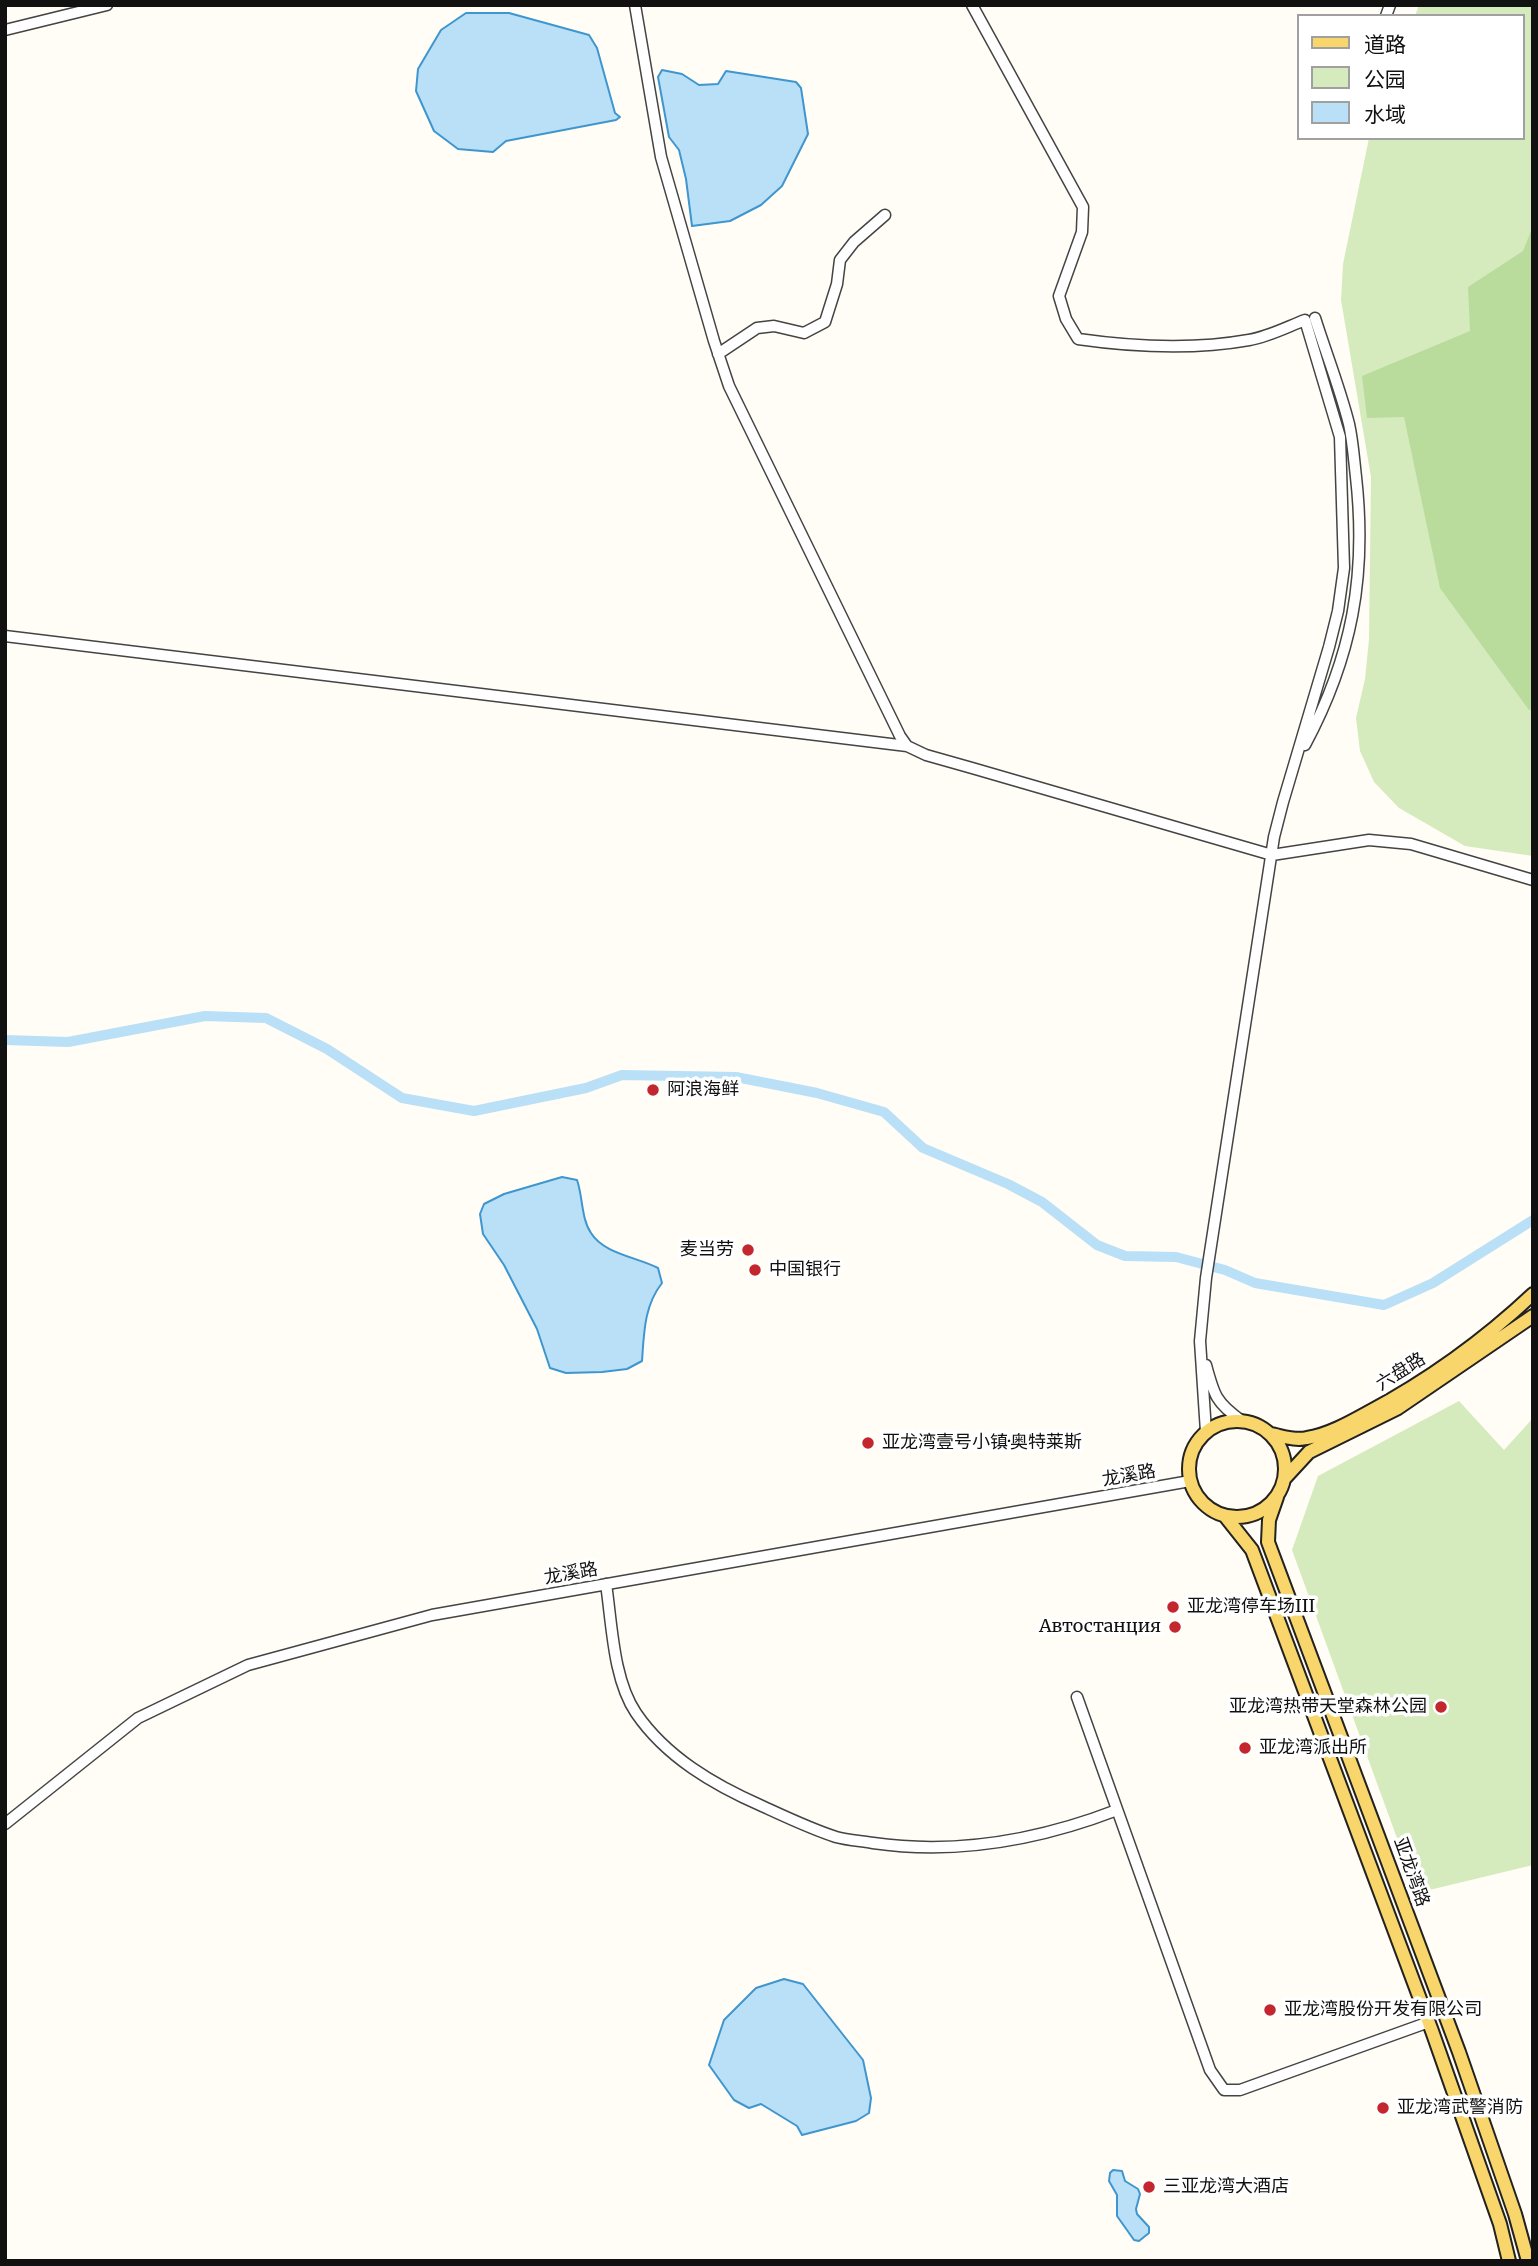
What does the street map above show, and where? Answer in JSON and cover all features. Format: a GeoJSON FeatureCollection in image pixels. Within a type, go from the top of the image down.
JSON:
{"type":"FeatureCollection","features":[{"type":"Feature","properties":{"kind":"main road","name":"六盘路"},"geometry":{"type":"LineString","coordinates":[[1270,1434],[1308,1438],[1353,1420],[1430,1376],[1484,1337],[1533,1294]]}},
{"type":"Feature","properties":{"kind":"main road","name":"六盘路"},"geometry":{"type":"LineString","coordinates":[[1284,1478],[1309,1452],[1398,1408],[1533,1316]]}},
{"type":"Feature","properties":{"kind":"main road"},"geometry":{"type":"LineString","coordinates":[[1242,1421],[1252,1423],[1270,1434],[1283,1454],[1284,1478],[1277,1497],[1262,1510],[1244,1517],[1225,1516],[1209,1509],[1197,1496],[1190,1481],[1189,1463],[1195,1446],[1206,1432],[1223,1423],[1242,1421]]}},
{"type":"Feature","properties":{"kind":"main road","name":"亚龙湾路"},"geometry":{"type":"LineString","coordinates":[[1277,1497],[1269,1520],[1268,1542],[1459,2052],[1515,2214],[1528,2261]]}},
{"type":"Feature","properties":{"kind":"main road","name":"亚龙湾路"},"geometry":{"type":"LineString","coordinates":[[1225,1516],[1252,1549],[1429,2022],[1500,2224],[1509,2261]]}},
{"type":"Feature","properties":{"kind":"street"},"geometry":{"type":"LineString","coordinates":[[5,30],[107,5]]}},
{"type":"Feature","properties":{"kind":"street"},"geometry":{"type":"LineString","coordinates":[[635,5],[661,157],[729,386],[907,746]]}},
{"type":"Feature","properties":{"kind":"street"},"geometry":{"type":"LineString","coordinates":[[972,5],[1083,207],[1082,232],[1059,296],[1066,318],[1078,339],[1115,344],[1199,347],[1252,340],[1310,319]]}},
{"type":"Feature","properties":{"kind":"street"},"geometry":{"type":"LineString","coordinates":[[718,354],[757,328],[774,326],[804,333],[825,322],[837,284],[840,260],[854,242],[885,215]]}},
{"type":"Feature","properties":{"kind":"street"},"geometry":{"type":"LineString","coordinates":[[1292,770],[1320,717],[1345,647],[1356,590],[1361,540],[1349,428],[1310,319]]}},
{"type":"Feature","properties":{"kind":"street"},"geometry":{"type":"LineString","coordinates":[[1206,1432],[1200,1340],[1206,1278],[1272,855],[1277,825],[1338,611],[1344,555],[1340,437],[1310,319]]}},
{"type":"Feature","properties":{"kind":"street"},"geometry":{"type":"LineString","coordinates":[[5,636],[907,746],[949,762],[1272,855],[1369,840],[1380,841],[1411,844],[1533,880]]}},
{"type":"Feature","properties":{"kind":"street"},"geometry":{"type":"LineString","coordinates":[[1200,1340],[1214,1396],[1226,1410],[1242,1421]]}},
{"type":"Feature","properties":{"kind":"street","name":"龙溪路"},"geometry":{"type":"LineString","coordinates":[[5,1824],[138,1718],[248,1665],[432,1615],[1190,1481]]}},
{"type":"Feature","properties":{"kind":"street"},"geometry":{"type":"LineString","coordinates":[[606,1584],[618,1670],[635,1711],[664,1746],[701,1775],[746,1799],[837,1837],[894,1846],[944,1848],[1002,1842],[1075,1826],[1117,1810]]}},
{"type":"Feature","properties":{"kind":"street"},"geometry":{"type":"LineString","coordinates":[[1077,1697],[1210,2070],[1224,2090],[1240,2090],[1429,2022]]}},
{"type":"Feature","properties":{"kind":"green space"},"geometry":{"type":"Polygon","coordinates":[[[1419,5],[1533,5],[1533,856],[1465,846],[1399,808],[1374,782],[1360,751],[1356,718],[1365,679],[1369,639],[1371,477],[1341,300],[1343,264],[1369,140],[1524,140],[1524,14],[1416,14],[1419,5]]]}},
{"type":"Feature","properties":{"kind":"green space"},"geometry":{"type":"Polygon","coordinates":[[[1533,226],[1533,709],[1529,710],[1440,588],[1404,417],[1367,418],[1362,376],[1470,331],[1468,287],[1523,251],[1533,226]]]}},
{"type":"Feature","properties":{"kind":"green space","name":"亚龙湾热带天堂森林公园"},"geometry":{"type":"Polygon","coordinates":[[[1459,1401],[1504,1450],[1533,1418],[1533,1865],[1417,1893],[1292,1550],[1318,1476],[1459,1401]]]}},
{"type":"Feature","properties":{"kind":"water"},"geometry":{"type":"Polygon","coordinates":[[[466,13],[509,13],[589,35],[597,48],[615,113],[620,117],[616,120],[506,141],[493,152],[458,149],[434,131],[416,91],[418,69],[441,30],[466,13]]]}},
{"type":"Feature","properties":{"kind":"water"},"geometry":{"type":"Polygon","coordinates":[[[662,70],[682,74],[699,85],[718,84],[726,71],[796,82],[801,88],[808,134],[782,186],[761,205],[730,221],[692,226],[679,150],[669,137],[658,77],[662,70]]]}},
{"type":"Feature","properties":{"kind":"water"},"geometry":{"type":"Polygon","coordinates":[[[562,1177],[577,1180],[585,1221],[597,1240],[612,1250],[658,1268],[662,1283],[648,1310],[642,1361],[627,1369],[566,1373],[550,1368],[537,1329],[504,1265],[483,1234],[480,1214],[484,1204],[504,1194],[562,1177]]]}},
{"type":"Feature","properties":{"kind":"water"},"geometry":{"type":"Polygon","coordinates":[[[784,1979],[803,1984],[863,2060],[871,2098],[869,2113],[856,2121],[802,2135],[797,2126],[761,2104],[749,2108],[734,2100],[709,2065],[724,2020],[756,1988],[784,1979]]]}},
{"type":"Feature","properties":{"kind":"water"},"geometry":{"type":"Polygon","coordinates":[[[1113,2170],[1122,2171],[1125,2181],[1138,2189],[1140,2194],[1137,2214],[1149,2227],[1149,2233],[1139,2241],[1134,2240],[1117,2216],[1117,2195],[1109,2181],[1113,2170]]]}},
{"type":"Feature","properties":{"kind":"waterway"},"geometry":{"type":"LineString","coordinates":[[5,1040],[68,1042],[205,1016],[266,1018],[327,1049],[402,1098],[474,1111],[586,1088],[622,1075],[736,1077],[817,1093],[884,1112],[923,1148],[1008,1184],[1042,1202],[1097,1245],[1125,1256],[1176,1257],[1225,1270],[1255,1283],[1384,1305],[1433,1283],[1533,1220]]}},
{"type":"Feature","properties":{"kind":"place","name":"阿浪海鲜"},"geometry":{"type":"Point","coordinates":[653,1090]}},
{"type":"Feature","properties":{"kind":"place","name":"麦当劳"},"geometry":{"type":"Point","coordinates":[748,1250]}},
{"type":"Feature","properties":{"kind":"place","name":"中国银行"},"geometry":{"type":"Point","coordinates":[755,1270]}},
{"type":"Feature","properties":{"kind":"place","name":"亚龙湾壹号小镇·奥特莱斯"},"geometry":{"type":"Point","coordinates":[868,1443]}},
{"type":"Feature","properties":{"kind":"place","name":"亚龙湾停车场III"},"geometry":{"type":"Point","coordinates":[1173,1607]}},
{"type":"Feature","properties":{"kind":"place","name":"Автостанция"},"geometry":{"type":"Point","coordinates":[1175,1627]}},
{"type":"Feature","properties":{"kind":"place","name":"亚龙湾热带天堂森林公园"},"geometry":{"type":"Point","coordinates":[1441,1707]}},
{"type":"Feature","properties":{"kind":"place","name":"亚龙湾派出所"},"geometry":{"type":"Point","coordinates":[1245,1748]}},
{"type":"Feature","properties":{"kind":"place","name":"亚龙湾股份开发有限公司"},"geometry":{"type":"Point","coordinates":[1270,2010]}},
{"type":"Feature","properties":{"kind":"place","name":"亚龙湾武警消防"},"geometry":{"type":"Point","coordinates":[1383,2108]}},
{"type":"Feature","properties":{"kind":"place","name":"三亚龙湾大酒店"},"geometry":{"type":"Point","coordinates":[1149,2187]}}]}
